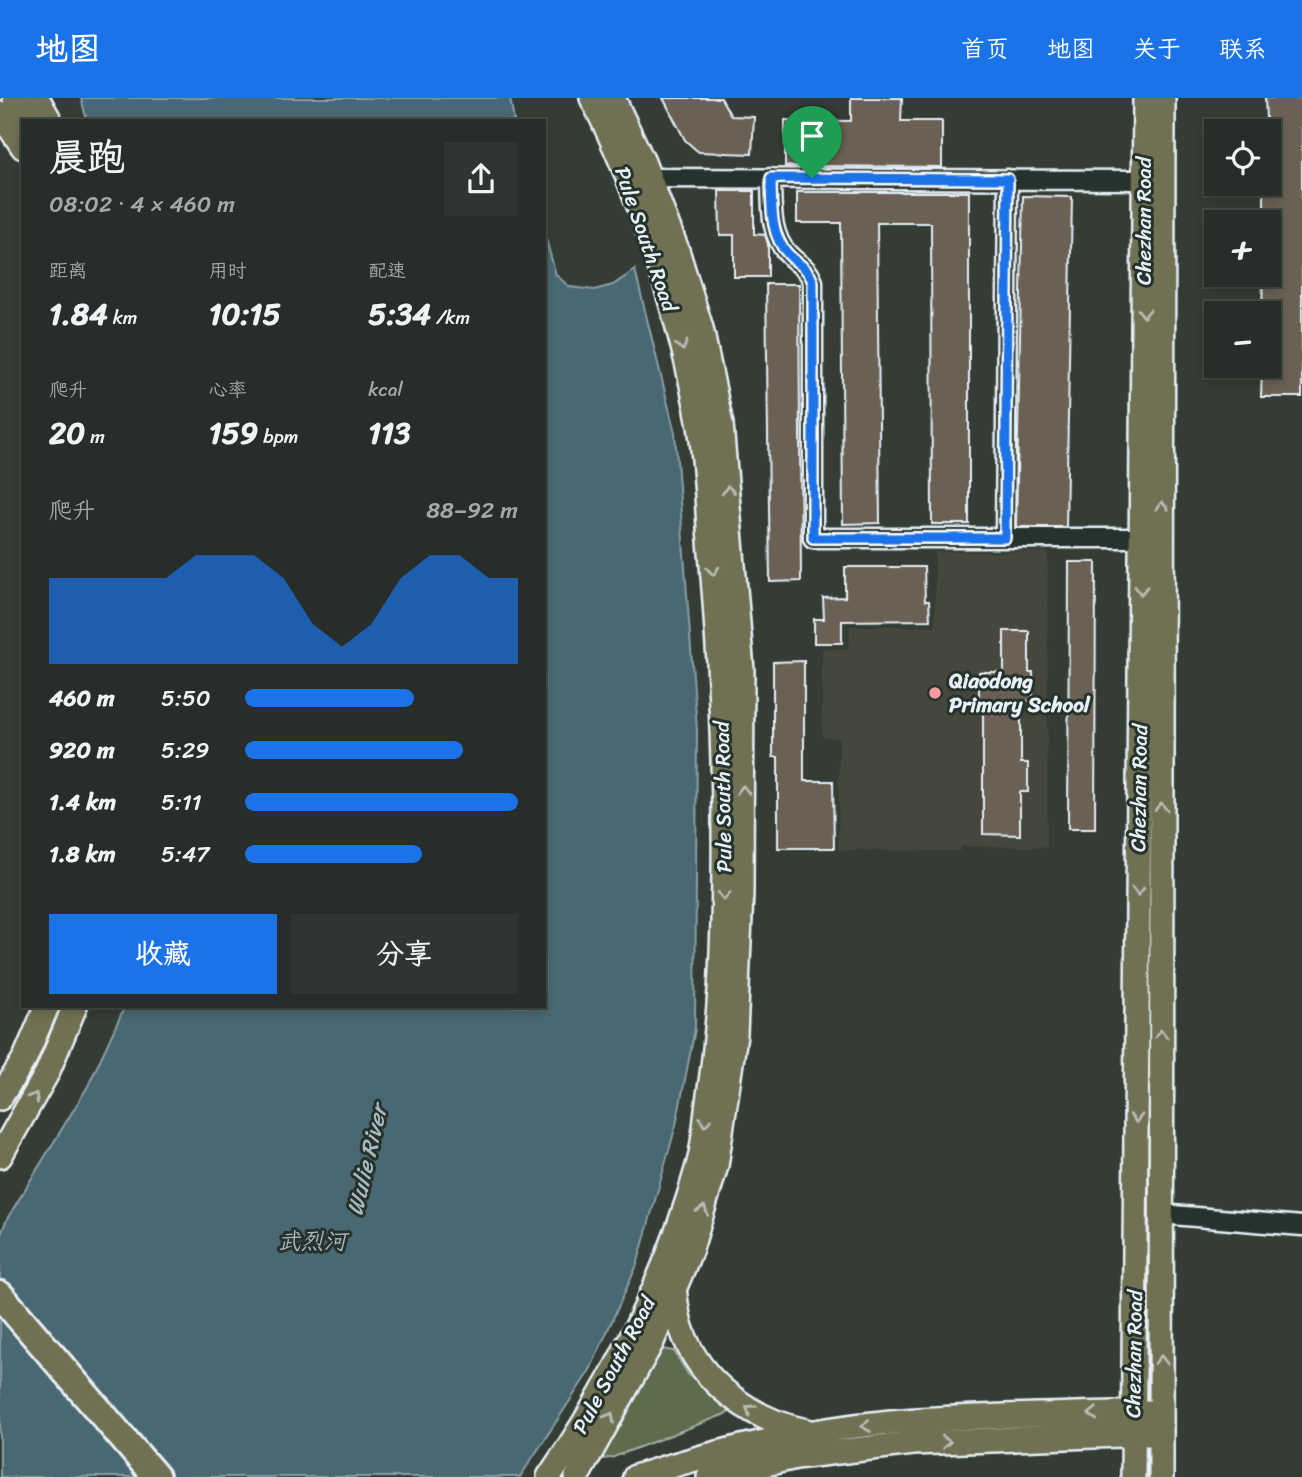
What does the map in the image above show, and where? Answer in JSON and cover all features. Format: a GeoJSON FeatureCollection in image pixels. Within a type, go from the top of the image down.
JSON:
{"type":"FeatureCollection","features":[{"type":"Feature","properties":{"kind":"highway"},"geometry":{"type":"LineString","coordinates":[[0,1295],[156,1477]]}},
{"type":"Feature","properties":{"kind":"main road"},"geometry":{"type":"LineString","coordinates":[[15,98],[26,119]]}},
{"type":"Feature","properties":{"kind":"main road"},"geometry":{"type":"LineString","coordinates":[[37,98],[49,119]]}},
{"type":"Feature","properties":{"kind":"main road"},"geometry":{"type":"LineString","coordinates":[[55,98],[60,119]]}},
{"type":"Feature","properties":{"kind":"main road","name":"Pule South Road"},"geometry":{"type":"LineString","coordinates":[[549,1477],[574,1440],[632,1340],[672,1252],[699,1162],[711,1082],[723,963],[723,739],[716,608],[700,429],[687,363],[664,284],[633,195],[592,98]]}},
{"type":"Feature","properties":{"kind":"main road","name":"Pule South Road"},"geometry":{"type":"LineString","coordinates":[[577,1477],[652,1342],[691,1249],[716,1166],[735,1035],[744,792],[742,683],[732,529],[721,424],[701,328],[677,250],[649,178],[613,98]]}},
{"type":"Feature","properties":{"kind":"main road","name":"Chezhan Road"},"geometry":{"type":"LineString","coordinates":[[1133,1477],[1145,98]]}},
{"type":"Feature","properties":{"kind":"main road","name":"Chezhan Road"},"geometry":{"type":"LineString","coordinates":[[1161,1477],[1163,98]]}},
{"type":"Feature","properties":{"kind":"main road"},"geometry":{"type":"LineString","coordinates":[[0,113],[21,144]]}},
{"type":"Feature","properties":{"kind":"main road"},"geometry":{"type":"LineString","coordinates":[[0,1098],[24,1058],[46,1008]]}},
{"type":"Feature","properties":{"kind":"main road"},"geometry":{"type":"LineString","coordinates":[[0,1156],[47,1073],[74,1008]]}},
{"type":"Feature","properties":{"kind":"main road"},"geometry":{"type":"LineString","coordinates":[[674,1287],[682,1329],[705,1371],[766,1420],[813,1433]]}},
{"type":"Feature","properties":{"kind":"main road"},"geometry":{"type":"LineString","coordinates":[[635,1477],[722,1451],[813,1433],[890,1422],[1161,1422]]}},
{"type":"Feature","properties":{"kind":"main road"},"geometry":{"type":"LineString","coordinates":[[709,1477],[796,1457],[913,1443],[1133,1423]]}},
{"type":"Feature","properties":{"kind":"street"},"geometry":{"type":"LineString","coordinates":[[649,178],[1144,180]]}},
{"type":"Feature","properties":{"kind":"street"},"geometry":{"type":"LineString","coordinates":[[771,178],[773,224],[778,239],[786,252],[805,266],[813,282],[813,538],[1142,538]]}},
{"type":"Feature","properties":{"kind":"street"},"geometry":{"type":"LineString","coordinates":[[1005,538],[1008,179]]}},
{"type":"Feature","properties":{"kind":"street"},"geometry":{"type":"LineString","coordinates":[[1161,1214],[1302,1226]]}},
{"type":"Feature","properties":{"kind":"shaded area","name":"Qiaodong Primary School"},"geometry":{"type":"Polygon","coordinates":[[[935,552],[1048,552],[1047,847],[961,846],[960,851],[838,850],[839,738],[822,737],[822,649],[849,649],[850,626],[935,626],[935,552]]]}},
{"type":"Feature","properties":{"kind":"green space"},"geometry":{"type":"Polygon","coordinates":[[[662,1349],[674,1351],[688,1374],[728,1407],[728,1413],[611,1458],[602,1459],[599,1449],[654,1356],[662,1349]]]}},
{"type":"Feature","properties":{"kind":"water"},"geometry":{"type":"Polygon","coordinates":[[[81,98],[510,98],[514,119],[86,119],[81,98]]]}},
{"type":"Feature","properties":{"kind":"water","name":"武烈河"},"geometry":{"type":"Polygon","coordinates":[[[546,239],[556,275],[570,287],[594,290],[613,285],[635,270],[675,433],[697,730],[695,1029],[676,1125],[637,1265],[590,1370],[520,1477],[0,1477],[0,1236],[7,1219],[88,1086],[124,1008],[546,1008],[546,239]]]}},
{"type":"Feature","properties":{"kind":"building"},"geometry":{"type":"Polygon","coordinates":[[[663,98],[721,98],[731,116],[754,117],[752,154],[699,152],[685,140],[663,98]]]}},
{"type":"Feature","properties":{"kind":"building"},"geometry":{"type":"Polygon","coordinates":[[[851,98],[902,98],[901,121],[942,121],[942,167],[785,166],[785,120],[851,121],[851,98]]]}},
{"type":"Feature","properties":{"kind":"building"},"geometry":{"type":"Polygon","coordinates":[[[1265,98],[1302,98],[1302,397],[1261,397],[1262,378],[1281,378],[1281,301],[1262,301],[1263,287],[1281,287],[1281,210],[1264,210],[1264,196],[1281,196],[1281,119],[1266,119],[1265,98]]]}},
{"type":"Feature","properties":{"kind":"building"},"geometry":{"type":"Polygon","coordinates":[[[719,191],[754,191],[754,234],[765,235],[768,244],[768,277],[734,277],[734,235],[720,235],[719,191]]]}},
{"type":"Feature","properties":{"kind":"building"},"geometry":{"type":"Polygon","coordinates":[[[797,192],[969,192],[969,524],[932,524],[931,223],[877,223],[880,523],[843,524],[841,223],[797,223],[797,192]]]}},
{"type":"Feature","properties":{"kind":"building"},"geometry":{"type":"Polygon","coordinates":[[[1023,196],[1072,197],[1066,527],[1016,527],[1023,196]]]}},
{"type":"Feature","properties":{"kind":"building"},"geometry":{"type":"Polygon","coordinates":[[[766,284],[799,284],[801,581],[770,582],[766,284]]]}},
{"type":"Feature","properties":{"kind":"building"},"geometry":{"type":"Polygon","coordinates":[[[1069,562],[1096,562],[1095,829],[1068,829],[1069,562]]]}},
{"type":"Feature","properties":{"kind":"building"},"geometry":{"type":"Polygon","coordinates":[[[845,567],[924,567],[925,601],[929,601],[930,620],[842,621],[842,643],[814,643],[814,619],[824,619],[823,598],[845,597],[845,567]]]}},
{"type":"Feature","properties":{"kind":"building"},"geometry":{"type":"Polygon","coordinates":[[[1004,631],[1029,631],[1029,672],[1033,672],[1033,701],[1021,701],[1021,763],[1028,763],[1028,792],[1020,792],[1020,835],[983,834],[983,700],[979,701],[979,672],[1004,672],[1004,631]]]}},
{"type":"Feature","properties":{"kind":"building"},"geometry":{"type":"Polygon","coordinates":[[[804,661],[804,781],[833,781],[834,848],[778,848],[778,757],[773,757],[773,662],[804,661]]]}},
{"type":"Feature","properties":{"kind":"place","name":"Qiaodong Primary School"},"geometry":{"type":"Point","coordinates":[935,693]}},
{"type":"Feature","properties":{"kind":"route"},"geometry":{"type":"LineString","coordinates":[[771,178],[812,178],[1008,179],[1005,538],[813,538],[813,282],[805,266],[786,252],[778,239],[773,224],[771,178]]}},
{"type":"Feature","properties":{"kind":"water label","name":"Wulie River"},"geometry":{"type":"Point","coordinates":[367,1160]}}]}
